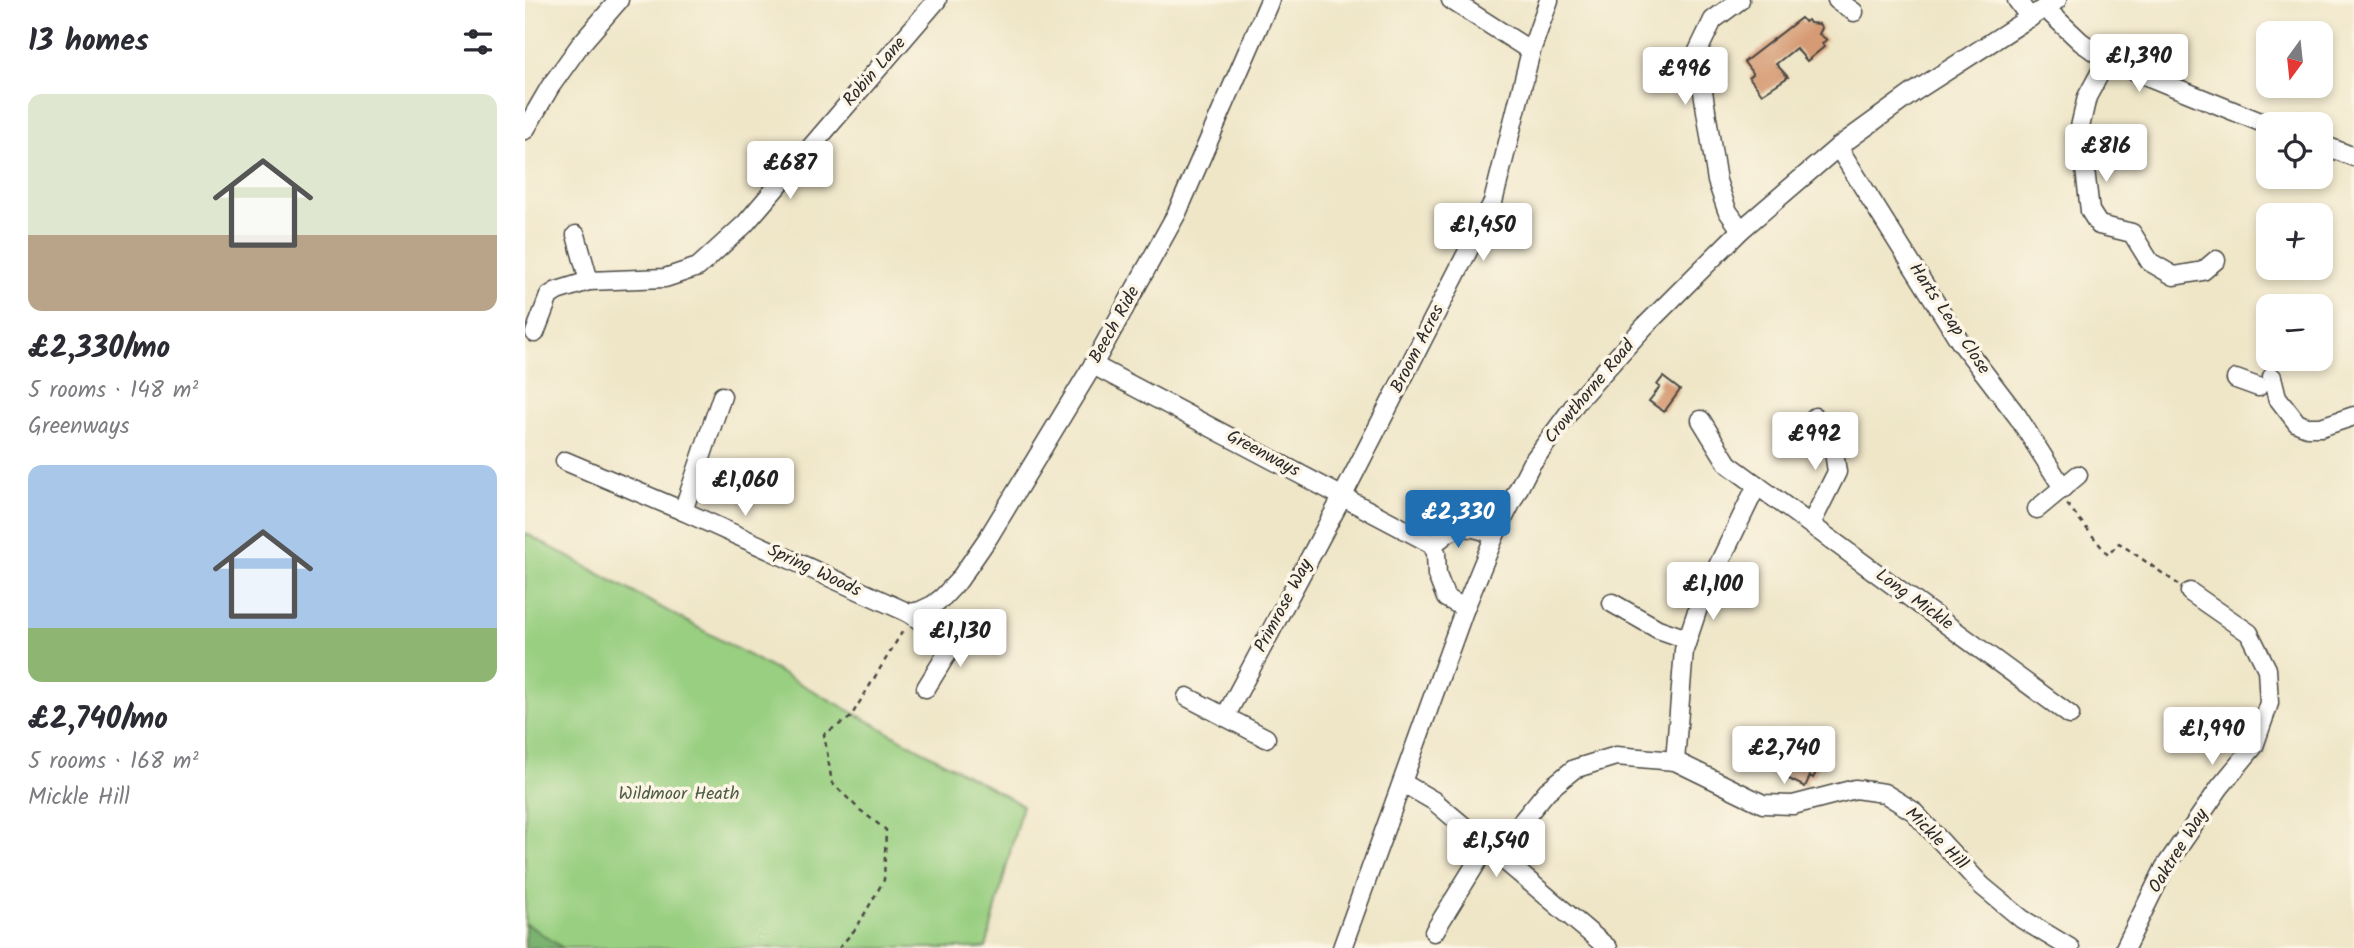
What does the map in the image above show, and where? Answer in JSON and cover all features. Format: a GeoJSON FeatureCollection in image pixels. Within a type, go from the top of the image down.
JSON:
{"type":"FeatureCollection","features":[{"type":"Feature","properties":{"kind":"street"},"geometry":{"type":"LineString","coordinates":[[525,130],[550,87],[580,45],[619,0]]}},
{"type":"Feature","properties":{"kind":"street","name":"Robin Lane"},"geometry":{"type":"LineString","coordinates":[[582,283],[666,278],[698,267],[745,224],[937,0]]}},
{"type":"Feature","properties":{"kind":"street","name":"Beech Ride"},"geometry":{"type":"LineString","coordinates":[[909,613],[933,605],[958,580],[988,538],[1093,365],[1177,213],[1270,0]]}},
{"type":"Feature","properties":{"kind":"street"},"geometry":{"type":"LineString","coordinates":[[1451,0],[1531,51]]}},
{"type":"Feature","properties":{"kind":"street","name":"Broom Acres"},"geometry":{"type":"LineString","coordinates":[[1342,495],[1493,202],[1531,51],[1549,0]]}},
{"type":"Feature","properties":{"kind":"street"},"geometry":{"type":"LineString","coordinates":[[1740,0],[1713,20],[1697,53],[1717,181],[1727,211],[1741,230]]}},
{"type":"Feature","properties":{"kind":"street"},"geometry":{"type":"LineString","coordinates":[[1837,0],[1854,12]]}},
{"type":"Feature","properties":{"kind":"street"},"geometry":{"type":"LineString","coordinates":[[2017,0],[2030,18]]}},
{"type":"Feature","properties":{"kind":"street"},"geometry":{"type":"LineString","coordinates":[[2051,4],[2081,42],[2107,60],[2256,120]]}},
{"type":"Feature","properties":{"kind":"street","name":"Crowthorne Road"},"geometry":{"type":"LineString","coordinates":[[1342,948],[1465,608],[1495,535],[1531,464],[1579,399],[1645,326],[1741,230],[1838,147],[1913,92],[2051,4]]}},
{"type":"Feature","properties":{"kind":"street"},"geometry":{"type":"LineString","coordinates":[[2107,60],[2087,97],[2080,127],[2094,231],[2132,233],[2150,262],[2174,276],[2203,271],[2216,261]]}},
{"type":"Feature","properties":{"kind":"street","name":"Harts Leap Close"},"geometry":{"type":"LineString","coordinates":[[1838,147],[1959,340],[2018,417],[2060,490]]}},
{"type":"Feature","properties":{"kind":"street"},"geometry":{"type":"LineString","coordinates":[[2333,149],[2354,157]]}},
{"type":"Feature","properties":{"kind":"street"},"geometry":{"type":"LineString","coordinates":[[535,333],[549,296],[582,283],[576,235]]}},
{"type":"Feature","properties":{"kind":"street","name":"Greenways"},"geometry":{"type":"LineString","coordinates":[[1093,365],[1432,544]]}},
{"type":"Feature","properties":{"kind":"street"},"geometry":{"type":"LineString","coordinates":[[2236,379],[2265,382],[2297,423],[2307,427],[2321,427],[2354,416]]}},
{"type":"Feature","properties":{"kind":"street"},"geometry":{"type":"LineString","coordinates":[[683,510],[722,396]]}},
{"type":"Feature","properties":{"kind":"street"},"geometry":{"type":"LineString","coordinates":[[1811,524],[1837,472],[1833,445],[1815,417]]}},
{"type":"Feature","properties":{"kind":"street","name":"Long Mickle"},"geometry":{"type":"LineString","coordinates":[[1701,420],[1728,464],[2070,715]]}},
{"type":"Feature","properties":{"kind":"street","name":"Spring Woods"},"geometry":{"type":"LineString","coordinates":[[565,461],[683,510],[909,613],[929,629],[944,646],[947,654]]}},
{"type":"Feature","properties":{"kind":"street"},"geometry":{"type":"LineString","coordinates":[[2037,509],[2078,475]]}},
{"type":"Feature","properties":{"kind":"street"},"geometry":{"type":"LineString","coordinates":[[1675,761],[1687,639],[1699,605],[1757,485]]}},
{"type":"Feature","properties":{"kind":"street","name":"Primrose Way"},"geometry":{"type":"LineString","coordinates":[[1225,717],[1342,495]]}},
{"type":"Feature","properties":{"kind":"street"},"geometry":{"type":"LineString","coordinates":[[1465,608],[1446,598],[1437,575],[1436,554],[1432,544],[1462,527],[1473,527],[1495,535]]}},
{"type":"Feature","properties":{"kind":"street","name":"Oaktree Way"},"geometry":{"type":"LineString","coordinates":[[2125,948],[2165,867],[2220,787],[2254,746],[2269,703],[2267,669],[2249,633],[2190,592]]}},
{"type":"Feature","properties":{"kind":"street"},"geometry":{"type":"LineString","coordinates":[[1612,603],[1658,629],[1687,639]]}},
{"type":"Feature","properties":{"kind":"street"},"geometry":{"type":"LineString","coordinates":[[929,629],[933,605]]}},
{"type":"Feature","properties":{"kind":"street"},"geometry":{"type":"LineString","coordinates":[[926,688],[961,631]]}},
{"type":"Feature","properties":{"kind":"street"},"geometry":{"type":"LineString","coordinates":[[1187,697],[1266,738]]}},
{"type":"Feature","properties":{"kind":"street","name":"Mickle Hill"},"geometry":{"type":"LineString","coordinates":[[1434,932],[1491,850],[1547,790],[1574,769],[1616,756],[1675,761],[1763,804],[1793,805],[1856,789],[1884,793],[1913,811],[1982,886],[2022,919],[2070,948]]}},
{"type":"Feature","properties":{"kind":"street"},"geometry":{"type":"LineString","coordinates":[[1402,783],[1434,802],[1608,948]]}},
{"type":"Feature","properties":{"kind":"path"},"geometry":{"type":"LineString","coordinates":[[2060,490],[2108,555],[2119,543],[2190,592]]}},
{"type":"Feature","properties":{"kind":"path"},"geometry":{"type":"LineString","coordinates":[[839,948],[856,927],[884,880],[886,830],[832,783],[824,734],[850,718],[907,624],[909,613]]}},
{"type":"Feature","properties":{"kind":"green space","name":"Wildmoor Heath"},"geometry":{"type":"Polygon","coordinates":[[[525,533],[1022,805],[986,948],[525,948],[525,533]]]}},
{"type":"Feature","properties":{"kind":"green space"},"geometry":{"type":"Polygon","coordinates":[[[525,924],[528,925],[563,948],[525,948],[525,924]]]}},
{"type":"Feature","properties":{"kind":"building"},"geometry":{"type":"Polygon","coordinates":[[[1801,18],[1804,22],[1808,20],[1810,23],[1819,24],[1822,28],[1819,34],[1827,40],[1822,43],[1824,47],[1807,61],[1796,48],[1776,64],[1788,77],[1762,94],[1749,77],[1753,74],[1744,62],[1801,18]]]}},
{"type":"Feature","properties":{"kind":"building"},"geometry":{"type":"Polygon","coordinates":[[[1663,377],[1680,390],[1664,412],[1649,401],[1660,387],[1657,385],[1663,377]]]}},
{"type":"Feature","properties":{"kind":"building"},"geometry":{"type":"Polygon","coordinates":[[[1802,756],[1820,766],[1813,778],[1810,776],[1805,787],[1785,777],[1787,774],[1782,771],[1788,760],[1797,765],[1802,756]]]}}]}
